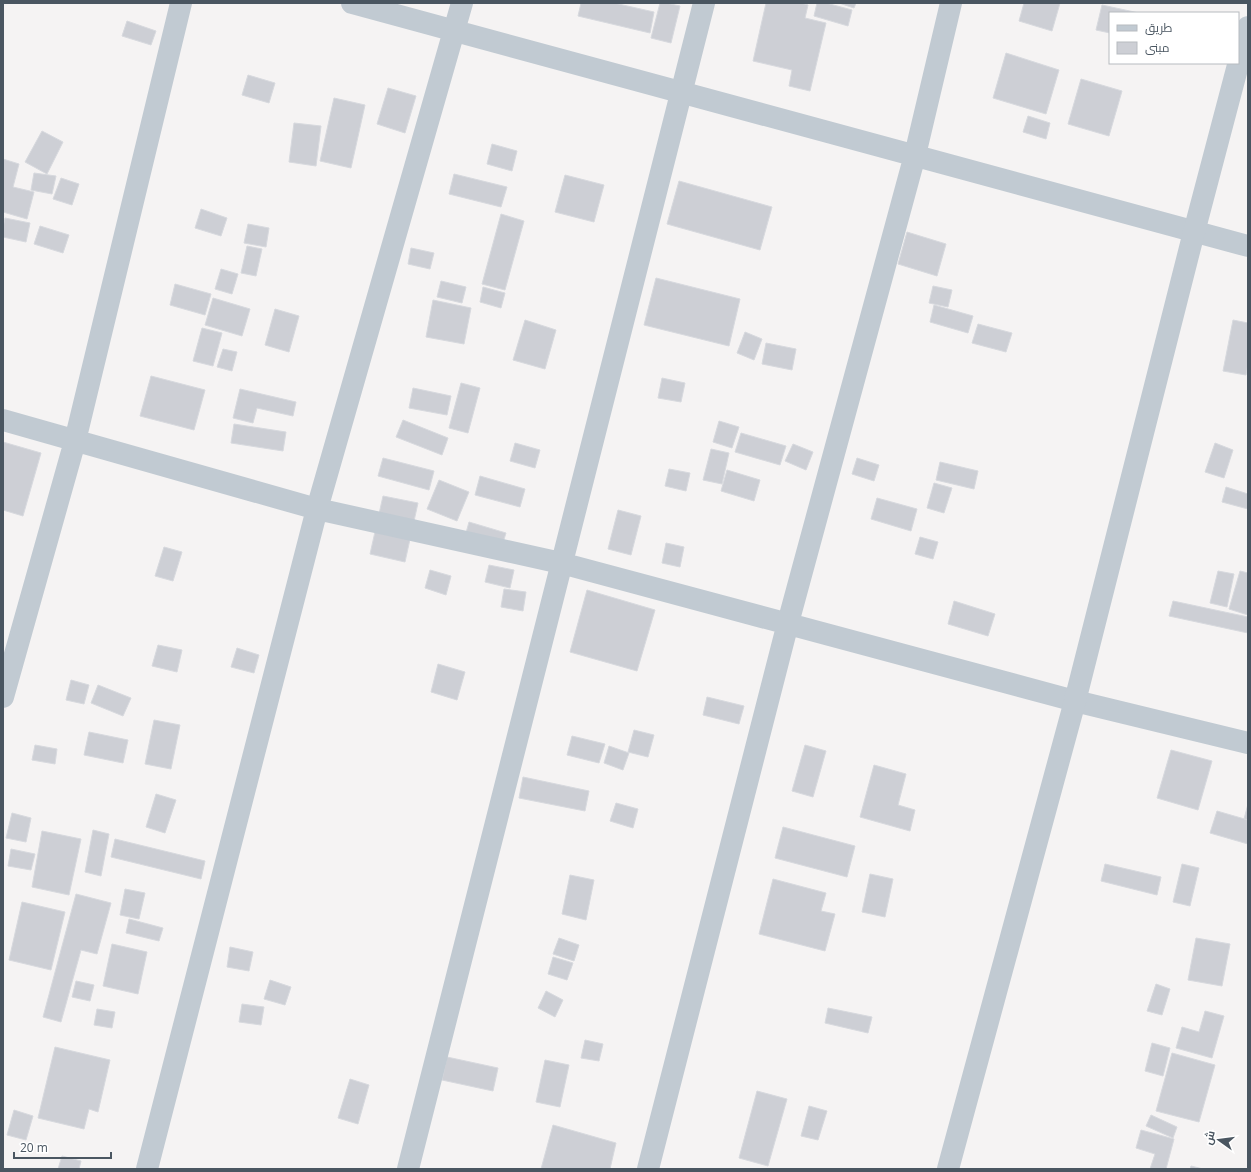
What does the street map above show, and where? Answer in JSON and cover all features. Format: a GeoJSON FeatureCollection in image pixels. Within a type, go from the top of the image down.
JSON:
{"type":"FeatureCollection","features":[{"type":"Feature","properties":{"kind":"street"},"geometry":{"type":"LineString","coordinates":[[3,697],[75,441],[181,3]]}},
{"type":"Feature","properties":{"kind":"street"},"geometry":{"type":"LineString","coordinates":[[352,3],[1248,246]]}},
{"type":"Feature","properties":{"kind":"street"},"geometry":{"type":"LineString","coordinates":[[147,1169],[317,509],[462,3]]}},
{"type":"Feature","properties":{"kind":"street"},"geometry":{"type":"LineString","coordinates":[[408,1169],[704,3]]}},
{"type":"Feature","properties":{"kind":"street"},"geometry":{"type":"LineString","coordinates":[[648,1169],[788,623],[914,155],[951,3]]}},
{"type":"Feature","properties":{"kind":"street"},"geometry":{"type":"LineString","coordinates":[[1239,61],[1248,27]]}},
{"type":"Feature","properties":{"kind":"street"},"geometry":{"type":"LineString","coordinates":[[948,1169],[1075,701],[1238,64]]}},
{"type":"Feature","properties":{"kind":"street"},"geometry":{"type":"LineString","coordinates":[[3,420],[317,509],[561,563],[1075,701],[1248,743]]}},
{"type":"Feature","properties":{"kind":"building"},"geometry":{"type":"Polygon","coordinates":[[[581,3],[614,3],[654,12],[650,33],[578,16],[581,3]]]}},
{"type":"Feature","properties":{"kind":"building"},"geometry":{"type":"Polygon","coordinates":[[[660,3],[680,6],[671,43],[651,38],[660,3]]]}},
{"type":"Feature","properties":{"kind":"building"},"geometry":{"type":"Polygon","coordinates":[[[766,3],[801,3],[808,5],[805,18],[826,23],[810,91],[789,86],[792,70],[753,61],[766,3]]]}},
{"type":"Feature","properties":{"kind":"building"},"geometry":{"type":"Polygon","coordinates":[[[817,3],[826,3],[852,10],[848,26],[814,16],[817,3]]]}},
{"type":"Feature","properties":{"kind":"building"},"geometry":{"type":"Polygon","coordinates":[[[839,3],[856,3],[854,8],[839,3]]]}},
{"type":"Feature","properties":{"kind":"building"},"geometry":{"type":"Polygon","coordinates":[[[1024,3],[1060,3],[1052,31],[1019,21],[1024,3]]]}},
{"type":"Feature","properties":{"kind":"building"},"geometry":{"type":"Polygon","coordinates":[[[1102,5],[1134,12],[1109,12],[1109,33],[1096,30],[1102,5]]]}},
{"type":"Feature","properties":{"kind":"building"},"geometry":{"type":"Polygon","coordinates":[[[127,21],[156,31],[151,45],[122,36],[127,21]]]}},
{"type":"Feature","properties":{"kind":"building"},"geometry":{"type":"Polygon","coordinates":[[[1006,53],[1059,70],[1046,114],[993,98],[1006,53]]]}},
{"type":"Feature","properties":{"kind":"building"},"geometry":{"type":"Polygon","coordinates":[[[248,75],[275,83],[269,103],[242,95],[248,75]]]}},
{"type":"Feature","properties":{"kind":"building"},"geometry":{"type":"Polygon","coordinates":[[[1081,79],[1122,91],[1109,136],[1068,124],[1081,79]]]}},
{"type":"Feature","properties":{"kind":"building"},"geometry":{"type":"Polygon","coordinates":[[[388,88],[416,96],[405,133],[377,124],[388,88]]]}},
{"type":"Feature","properties":{"kind":"building"},"geometry":{"type":"Polygon","coordinates":[[[334,98],[365,105],[351,168],[320,161],[334,98]]]}},
{"type":"Feature","properties":{"kind":"building"},"geometry":{"type":"Polygon","coordinates":[[[1028,116],[1050,123],[1046,139],[1023,132],[1028,116]]]}},
{"type":"Feature","properties":{"kind":"building"},"geometry":{"type":"Polygon","coordinates":[[[294,123],[321,126],[316,166],[289,162],[294,123]]]}},
{"type":"Feature","properties":{"kind":"building"},"geometry":{"type":"Polygon","coordinates":[[[42,131],[63,142],[47,174],[25,162],[42,131]]]}},
{"type":"Feature","properties":{"kind":"building"},"geometry":{"type":"Polygon","coordinates":[[[492,144],[517,151],[512,171],[487,164],[492,144]]]}},
{"type":"Feature","properties":{"kind":"building"},"geometry":{"type":"Polygon","coordinates":[[[3,159],[19,164],[13,187],[34,192],[27,219],[3,212],[3,159]]]}},
{"type":"Feature","properties":{"kind":"building"},"geometry":{"type":"Polygon","coordinates":[[[34,173],[56,176],[52,194],[31,190],[34,173]]]}},
{"type":"Feature","properties":{"kind":"building"},"geometry":{"type":"Polygon","coordinates":[[[454,174],[507,187],[501,207],[449,194],[454,174]]]}},
{"type":"Feature","properties":{"kind":"building"},"geometry":{"type":"Polygon","coordinates":[[[565,175],[604,185],[594,222],[555,212],[565,175]]]}},
{"type":"Feature","properties":{"kind":"building"},"geometry":{"type":"Polygon","coordinates":[[[61,178],[79,184],[72,205],[53,199],[61,178]]]}},
{"type":"Feature","properties":{"kind":"building"},"geometry":{"type":"Polygon","coordinates":[[[679,181],[772,207],[760,250],[667,224],[679,181]]]}},
{"type":"Feature","properties":{"kind":"building"},"geometry":{"type":"Polygon","coordinates":[[[201,209],[227,218],[221,236],[195,228],[201,209]]]}},
{"type":"Feature","properties":{"kind":"building"},"geometry":{"type":"Polygon","coordinates":[[[501,214],[524,221],[505,290],[482,284],[501,214]]]}},
{"type":"Feature","properties":{"kind":"building"},"geometry":{"type":"Polygon","coordinates":[[[5,218],[30,223],[26,242],[3,237],[5,218]]]}},
{"type":"Feature","properties":{"kind":"building"},"geometry":{"type":"Polygon","coordinates":[[[248,224],[269,228],[266,247],[244,243],[248,224]]]}},
{"type":"Feature","properties":{"kind":"building"},"geometry":{"type":"Polygon","coordinates":[[[40,226],[69,235],[63,253],[34,244],[40,226]]]}},
{"type":"Feature","properties":{"kind":"building"},"geometry":{"type":"Polygon","coordinates":[[[907,232],[946,244],[937,276],[898,264],[907,232]]]}},
{"type":"Feature","properties":{"kind":"building"},"geometry":{"type":"Polygon","coordinates":[[[247,246],[262,249],[256,276],[241,273],[247,246]]]}},
{"type":"Feature","properties":{"kind":"building"},"geometry":{"type":"Polygon","coordinates":[[[411,248],[434,253],[430,269],[408,264],[411,248]]]}},
{"type":"Feature","properties":{"kind":"building"},"geometry":{"type":"Polygon","coordinates":[[[221,269],[238,274],[232,294],[215,289],[221,269]]]}},
{"type":"Feature","properties":{"kind":"building"},"geometry":{"type":"Polygon","coordinates":[[[656,278],[740,299],[729,346],[644,325],[656,278]]]}},
{"type":"Feature","properties":{"kind":"building"},"geometry":{"type":"Polygon","coordinates":[[[441,281],[466,287],[462,303],[437,297],[441,281]]]}},
{"type":"Feature","properties":{"kind":"building"},"geometry":{"type":"Polygon","coordinates":[[[175,284],[211,294],[205,315],[170,305],[175,284]]]}},
{"type":"Feature","properties":{"kind":"building"},"geometry":{"type":"Polygon","coordinates":[[[933,286],[952,290],[948,307],[929,303],[933,286]]]}},
{"type":"Feature","properties":{"kind":"building"},"geometry":{"type":"Polygon","coordinates":[[[483,287],[505,293],[501,308],[480,302],[483,287]]]}},
{"type":"Feature","properties":{"kind":"building"},"geometry":{"type":"Polygon","coordinates":[[[213,298],[250,309],[242,336],[205,325],[213,298]]]}},
{"type":"Feature","properties":{"kind":"building"},"geometry":{"type":"Polygon","coordinates":[[[433,300],[471,308],[464,344],[426,337],[433,300]]]}},
{"type":"Feature","properties":{"kind":"building"},"geometry":{"type":"Polygon","coordinates":[[[934,305],[973,316],[968,333],[930,322],[934,305]]]}},
{"type":"Feature","properties":{"kind":"building"},"geometry":{"type":"Polygon","coordinates":[[[275,309],[299,316],[289,352],[265,345],[275,309]]]}},
{"type":"Feature","properties":{"kind":"building"},"geometry":{"type":"Polygon","coordinates":[[[525,320],[556,330],[545,369],[513,360],[525,320]]]}},
{"type":"Feature","properties":{"kind":"building"},"geometry":{"type":"Polygon","coordinates":[[[1233,320],[1248,323],[1248,364],[1246,375],[1223,371],[1233,320]]]}},
{"type":"Feature","properties":{"kind":"building"},"geometry":{"type":"Polygon","coordinates":[[[978,324],[1012,333],[1006,352],[972,343],[978,324]]]}},
{"type":"Feature","properties":{"kind":"building"},"geometry":{"type":"Polygon","coordinates":[[[202,328],[222,333],[213,366],[193,361],[202,328]]]}},
{"type":"Feature","properties":{"kind":"building"},"geometry":{"type":"Polygon","coordinates":[[[745,332],[762,339],[754,360],[737,353],[745,332]]]}},
{"type":"Feature","properties":{"kind":"building"},"geometry":{"type":"Polygon","coordinates":[[[766,343],[796,349],[792,370],[762,364],[766,343]]]}},
{"type":"Feature","properties":{"kind":"building"},"geometry":{"type":"Polygon","coordinates":[[[223,349],[237,352],[232,371],[217,367],[223,349]]]}},
{"type":"Feature","properties":{"kind":"building"},"geometry":{"type":"Polygon","coordinates":[[[151,376],[205,390],[194,430],[140,416],[151,376]]]}},
{"type":"Feature","properties":{"kind":"building"},"geometry":{"type":"Polygon","coordinates":[[[662,378],[685,383],[681,402],[658,398],[662,378]]]}},
{"type":"Feature","properties":{"kind":"building"},"geometry":{"type":"Polygon","coordinates":[[[461,383],[480,388],[468,433],[449,428],[461,383]]]}},
{"type":"Feature","properties":{"kind":"building"},"geometry":{"type":"Polygon","coordinates":[[[413,388],[451,396],[447,415],[409,408],[413,388]]]}},
{"type":"Feature","properties":{"kind":"building"},"geometry":{"type":"Polygon","coordinates":[[[240,389],[296,402],[293,416],[257,408],[253,423],[233,418],[240,389]]]}},
{"type":"Feature","properties":{"kind":"building"},"geometry":{"type":"Polygon","coordinates":[[[403,420],[448,438],[442,455],[396,437],[403,420]]]}},
{"type":"Feature","properties":{"kind":"building"},"geometry":{"type":"Polygon","coordinates":[[[719,421],[739,427],[732,448],[713,442],[719,421]]]}},
{"type":"Feature","properties":{"kind":"building"},"geometry":{"type":"Polygon","coordinates":[[[234,424],[286,432],[283,451],[231,443],[234,424]]]}},
{"type":"Feature","properties":{"kind":"building"},"geometry":{"type":"Polygon","coordinates":[[[741,433],[786,446],[780,465],[735,452],[741,433]]]}},
{"type":"Feature","properties":{"kind":"building"},"geometry":{"type":"Polygon","coordinates":[[[3,442],[41,453],[23,516],[3,510],[3,442]]]}},
{"type":"Feature","properties":{"kind":"building"},"geometry":{"type":"Polygon","coordinates":[[[515,443],[540,450],[535,468],[510,461],[515,443]]]}},
{"type":"Feature","properties":{"kind":"building"},"geometry":{"type":"Polygon","coordinates":[[[1215,443],[1233,450],[1224,478],[1205,472],[1215,443]]]}},
{"type":"Feature","properties":{"kind":"building"},"geometry":{"type":"Polygon","coordinates":[[[793,444],[813,452],[806,470],[785,461],[793,444]]]}},
{"type":"Feature","properties":{"kind":"building"},"geometry":{"type":"Polygon","coordinates":[[[711,449],[729,453],[722,484],[703,480],[711,449]]]}},
{"type":"Feature","properties":{"kind":"building"},"geometry":{"type":"Polygon","coordinates":[[[383,458],[434,471],[429,490],[378,476],[383,458]]]}},
{"type":"Feature","properties":{"kind":"building"},"geometry":{"type":"Polygon","coordinates":[[[857,458],[879,465],[874,481],[852,474],[857,458]]]}},
{"type":"Feature","properties":{"kind":"building"},"geometry":{"type":"Polygon","coordinates":[[[940,462],[978,471],[974,489],[936,480],[940,462]]]}},
{"type":"Feature","properties":{"kind":"building"},"geometry":{"type":"Polygon","coordinates":[[[669,469],[690,473],[686,491],[665,486],[669,469]]]}},
{"type":"Feature","properties":{"kind":"building"},"geometry":{"type":"Polygon","coordinates":[[[727,470],[760,480],[754,501],[721,491],[727,470]]]}},
{"type":"Feature","properties":{"kind":"building"},"geometry":{"type":"Polygon","coordinates":[[[480,476],[525,489],[520,507],[475,495],[480,476]]]}},
{"type":"Feature","properties":{"kind":"building"},"geometry":{"type":"Polygon","coordinates":[[[439,480],[469,492],[457,521],[427,509],[439,480]]]}},
{"type":"Feature","properties":{"kind":"building"},"geometry":{"type":"Polygon","coordinates":[[[934,483],[952,488],[944,513],[927,508],[934,483]]]}},
{"type":"Feature","properties":{"kind":"building"},"geometry":{"type":"Polygon","coordinates":[[[1226,487],[1248,494],[1248,509],[1222,502],[1226,487]]]}},
{"type":"Feature","properties":{"kind":"building"},"geometry":{"type":"Polygon","coordinates":[[[383,496],[418,503],[405,562],[370,554],[383,496]]]}},
{"type":"Feature","properties":{"kind":"building"},"geometry":{"type":"Polygon","coordinates":[[[877,498],[917,509],[911,531],[871,519],[877,498]]]}},
{"type":"Feature","properties":{"kind":"building"},"geometry":{"type":"Polygon","coordinates":[[[618,510],[641,516],[631,555],[608,549],[618,510]]]}},
{"type":"Feature","properties":{"kind":"building"},"geometry":{"type":"Polygon","coordinates":[[[469,522],[506,533],[500,552],[464,540],[469,522]]]}},
{"type":"Feature","properties":{"kind":"building"},"geometry":{"type":"Polygon","coordinates":[[[920,537],[938,542],[933,559],[915,554],[920,537]]]}},
{"type":"Feature","properties":{"kind":"building"},"geometry":{"type":"Polygon","coordinates":[[[666,543],[684,547],[680,567],[662,563],[666,543]]]}},
{"type":"Feature","properties":{"kind":"building"},"geometry":{"type":"Polygon","coordinates":[[[164,547],[182,552],[173,581],[155,576],[164,547]]]}},
{"type":"Feature","properties":{"kind":"building"},"geometry":{"type":"Polygon","coordinates":[[[489,565],[514,570],[510,588],[485,582],[489,565]]]}},
{"type":"Feature","properties":{"kind":"building"},"geometry":{"type":"Polygon","coordinates":[[[430,570],[451,576],[446,595],[425,588],[430,570]]]}},
{"type":"Feature","properties":{"kind":"building"},"geometry":{"type":"Polygon","coordinates":[[[1218,571],[1234,574],[1227,607],[1210,603],[1218,571]]]}},
{"type":"Feature","properties":{"kind":"building"},"geometry":{"type":"Polygon","coordinates":[[[1240,571],[1248,573],[1248,615],[1229,609],[1240,571]]]}},
{"type":"Feature","properties":{"kind":"building"},"geometry":{"type":"Polygon","coordinates":[[[504,589],[526,592],[523,611],[501,607],[504,589]]]}},
{"type":"Feature","properties":{"kind":"building"},"geometry":{"type":"Polygon","coordinates":[[[587,590],[655,610],[637,671],[570,652],[587,590]]]}},
{"type":"Feature","properties":{"kind":"building"},"geometry":{"type":"Polygon","coordinates":[[[954,601],[995,614],[988,636],[948,624],[954,601]]]}},
{"type":"Feature","properties":{"kind":"building"},"geometry":{"type":"Polygon","coordinates":[[[1173,601],[1248,617],[1248,633],[1169,616],[1173,601]]]}},
{"type":"Feature","properties":{"kind":"building"},"geometry":{"type":"Polygon","coordinates":[[[158,645],[182,650],[177,672],[152,666],[158,645]]]}},
{"type":"Feature","properties":{"kind":"building"},"geometry":{"type":"Polygon","coordinates":[[[237,648],[259,655],[254,673],[231,667],[237,648]]]}},
{"type":"Feature","properties":{"kind":"building"},"geometry":{"type":"Polygon","coordinates":[[[438,664],[465,672],[457,700],[431,692],[438,664]]]}},
{"type":"Feature","properties":{"kind":"building"},"geometry":{"type":"Polygon","coordinates":[[[71,680],[89,685],[84,704],[66,700],[71,680]]]}},
{"type":"Feature","properties":{"kind":"building"},"geometry":{"type":"Polygon","coordinates":[[[98,685],[131,698],[123,716],[91,703],[98,685]]]}},
{"type":"Feature","properties":{"kind":"building"},"geometry":{"type":"Polygon","coordinates":[[[707,697],[744,706],[739,724],[703,715],[707,697]]]}},
{"type":"Feature","properties":{"kind":"building"},"geometry":{"type":"Polygon","coordinates":[[[154,720],[180,725],[171,769],[145,764],[154,720]]]}},
{"type":"Feature","properties":{"kind":"building"},"geometry":{"type":"Polygon","coordinates":[[[634,730],[654,735],[648,757],[628,752],[634,730]]]}},
{"type":"Feature","properties":{"kind":"building"},"geometry":{"type":"Polygon","coordinates":[[[89,732],[128,740],[123,763],[84,755],[89,732]]]}},
{"type":"Feature","properties":{"kind":"building"},"geometry":{"type":"Polygon","coordinates":[[[572,736],[605,744],[599,763],[567,755],[572,736]]]}},
{"type":"Feature","properties":{"kind":"building"},"geometry":{"type":"Polygon","coordinates":[[[35,745],[57,749],[55,764],[32,760],[35,745]]]}},
{"type":"Feature","properties":{"kind":"building"},"geometry":{"type":"Polygon","coordinates":[[[805,745],[826,751],[813,797],[792,791],[805,745]]]}},
{"type":"Feature","properties":{"kind":"building"},"geometry":{"type":"Polygon","coordinates":[[[609,746],[629,753],[623,770],[604,763],[609,746]]]}},
{"type":"Feature","properties":{"kind":"building"},"geometry":{"type":"Polygon","coordinates":[[[1171,750],[1212,761],[1198,810],[1157,798],[1171,750]]]}},
{"type":"Feature","properties":{"kind":"building"},"geometry":{"type":"Polygon","coordinates":[[[874,765],[906,774],[898,805],[915,810],[910,831],[860,817],[874,765]]]}},
{"type":"Feature","properties":{"kind":"building"},"geometry":{"type":"Polygon","coordinates":[[[523,777],[589,791],[585,811],[519,798],[523,777]]]}},
{"type":"Feature","properties":{"kind":"building"},"geometry":{"type":"Polygon","coordinates":[[[156,794],[176,800],[165,833],[146,827],[156,794]]]}},
{"type":"Feature","properties":{"kind":"building"},"geometry":{"type":"Polygon","coordinates":[[[616,803],[638,809],[633,828],[610,821],[616,803]]]}},
{"type":"Feature","properties":{"kind":"building"},"geometry":{"type":"Polygon","coordinates":[[[1248,804],[1248,820],[1244,819],[1248,804]]]}},
{"type":"Feature","properties":{"kind":"building"},"geometry":{"type":"Polygon","coordinates":[[[1217,811],[1248,820],[1248,844],[1210,833],[1217,811]]]}},
{"type":"Feature","properties":{"kind":"building"},"geometry":{"type":"Polygon","coordinates":[[[12,813],[31,818],[26,842],[6,838],[12,813]]]}},
{"type":"Feature","properties":{"kind":"building"},"geometry":{"type":"Polygon","coordinates":[[[783,827],[855,846],[847,877],[775,858],[783,827]]]}},
{"type":"Feature","properties":{"kind":"building"},"geometry":{"type":"Polygon","coordinates":[[[93,830],[109,834],[101,876],[85,872],[93,830]]]}},
{"type":"Feature","properties":{"kind":"building"},"geometry":{"type":"Polygon","coordinates":[[[42,831],[81,839],[69,895],[32,887],[42,831]]]}},
{"type":"Feature","properties":{"kind":"building"},"geometry":{"type":"Polygon","coordinates":[[[115,839],[205,861],[201,879],[111,857],[115,839]]]}},
{"type":"Feature","properties":{"kind":"building"},"geometry":{"type":"Polygon","coordinates":[[[11,849],[35,854],[31,870],[8,866],[11,849]]]}},
{"type":"Feature","properties":{"kind":"building"},"geometry":{"type":"Polygon","coordinates":[[[1105,864],[1161,877],[1157,895],[1101,881],[1105,864]]]}},
{"type":"Feature","properties":{"kind":"building"},"geometry":{"type":"Polygon","coordinates":[[[1182,864],[1199,868],[1190,906],[1173,902],[1182,864]]]}},
{"type":"Feature","properties":{"kind":"building"},"geometry":{"type":"Polygon","coordinates":[[[870,874],[893,879],[885,917],[862,912],[870,874]]]}},
{"type":"Feature","properties":{"kind":"building"},"geometry":{"type":"Polygon","coordinates":[[[570,875],[594,880],[586,920],[562,914],[570,875]]]}},
{"type":"Feature","properties":{"kind":"building"},"geometry":{"type":"Polygon","coordinates":[[[773,879],[826,893],[821,911],[835,914],[825,951],[759,934],[773,879]]]}},
{"type":"Feature","properties":{"kind":"building"},"geometry":{"type":"Polygon","coordinates":[[[125,889],[145,893],[139,919],[120,915],[125,889]]]}},
{"type":"Feature","properties":{"kind":"building"},"geometry":{"type":"Polygon","coordinates":[[[76,894],[111,903],[97,954],[81,950],[61,1022],[43,1017],[76,894]]]}},
{"type":"Feature","properties":{"kind":"building"},"geometry":{"type":"Polygon","coordinates":[[[22,902],[65,912],[51,970],[9,960],[22,902]]]}},
{"type":"Feature","properties":{"kind":"building"},"geometry":{"type":"Polygon","coordinates":[[[129,919],[163,928],[159,941],[126,933],[129,919]]]}},
{"type":"Feature","properties":{"kind":"building"},"geometry":{"type":"Polygon","coordinates":[[[559,938],[579,945],[574,961],[553,954],[559,938]]]}},
{"type":"Feature","properties":{"kind":"building"},"geometry":{"type":"Polygon","coordinates":[[[1196,938],[1230,944],[1222,986],[1188,980],[1196,938]]]}},
{"type":"Feature","properties":{"kind":"building"},"geometry":{"type":"Polygon","coordinates":[[[112,944],[147,952],[138,994],[103,986],[112,944]]]}},
{"type":"Feature","properties":{"kind":"building"},"geometry":{"type":"Polygon","coordinates":[[[230,947],[253,952],[249,971],[227,967],[230,947]]]}},
{"type":"Feature","properties":{"kind":"building"},"geometry":{"type":"Polygon","coordinates":[[[553,957],[573,963],[567,980],[548,974],[553,957]]]}},
{"type":"Feature","properties":{"kind":"building"},"geometry":{"type":"Polygon","coordinates":[[[270,980],[291,987],[285,1005],[264,999],[270,980]]]}},
{"type":"Feature","properties":{"kind":"building"},"geometry":{"type":"Polygon","coordinates":[[[76,981],[94,985],[90,1001],[72,997],[76,981]]]}},
{"type":"Feature","properties":{"kind":"building"},"geometry":{"type":"Polygon","coordinates":[[[1156,984],[1170,989],[1162,1015],[1147,1011],[1156,984]]]}},
{"type":"Feature","properties":{"kind":"building"},"geometry":{"type":"Polygon","coordinates":[[[546,991],[563,1000],[555,1017],[538,1008],[546,991]]]}},
{"type":"Feature","properties":{"kind":"building"},"geometry":{"type":"Polygon","coordinates":[[[242,1004],[264,1007],[261,1025],[239,1022],[242,1004]]]}},
{"type":"Feature","properties":{"kind":"building"},"geometry":{"type":"Polygon","coordinates":[[[828,1008],[872,1017],[868,1033],[825,1023],[828,1008]]]}},
{"type":"Feature","properties":{"kind":"building"},"geometry":{"type":"Polygon","coordinates":[[[97,1009],[115,1012],[112,1028],[94,1025],[97,1009]]]}},
{"type":"Feature","properties":{"kind":"building"},"geometry":{"type":"Polygon","coordinates":[[[1205,1011],[1224,1016],[1212,1058],[1176,1048],[1182,1027],[1199,1032],[1205,1011]]]}},
{"type":"Feature","properties":{"kind":"building"},"geometry":{"type":"Polygon","coordinates":[[[585,1040],[603,1044],[599,1061],[581,1058],[585,1040]]]}},
{"type":"Feature","properties":{"kind":"building"},"geometry":{"type":"Polygon","coordinates":[[[1152,1043],[1170,1048],[1163,1076],[1145,1071],[1152,1043]]]}},
{"type":"Feature","properties":{"kind":"building"},"geometry":{"type":"Polygon","coordinates":[[[55,1047],[110,1060],[98,1112],[89,1109],[84,1129],[38,1118],[55,1047]]]}},
{"type":"Feature","properties":{"kind":"building"},"geometry":{"type":"Polygon","coordinates":[[[1172,1053],[1215,1065],[1199,1122],[1156,1111],[1172,1053]]]}},
{"type":"Feature","properties":{"kind":"building"},"geometry":{"type":"Polygon","coordinates":[[[447,1057],[498,1068],[493,1091],[442,1080],[447,1057]]]}},
{"type":"Feature","properties":{"kind":"building"},"geometry":{"type":"Polygon","coordinates":[[[545,1060],[569,1065],[560,1107],[536,1102],[545,1060]]]}},
{"type":"Feature","properties":{"kind":"building"},"geometry":{"type":"Polygon","coordinates":[[[350,1079],[369,1085],[358,1124],[338,1118],[350,1079]]]}},
{"type":"Feature","properties":{"kind":"building"},"geometry":{"type":"Polygon","coordinates":[[[757,1091],[787,1099],[768,1166],[739,1158],[757,1091]]]}},
{"type":"Feature","properties":{"kind":"building"},"geometry":{"type":"Polygon","coordinates":[[[809,1106],[827,1111],[818,1140],[801,1136],[809,1106]]]}},
{"type":"Feature","properties":{"kind":"building"},"geometry":{"type":"Polygon","coordinates":[[[14,1110],[33,1116],[26,1140],[7,1135],[14,1110]]]}},
{"type":"Feature","properties":{"kind":"building"},"geometry":{"type":"Polygon","coordinates":[[[1151,1115],[1177,1127],[1173,1138],[1146,1126],[1151,1115]]]}},
{"type":"Feature","properties":{"kind":"building"},"geometry":{"type":"Polygon","coordinates":[[[553,1125],[616,1143],[610,1169],[541,1169],[553,1125]]]}},
{"type":"Feature","properties":{"kind":"building"},"geometry":{"type":"Polygon","coordinates":[[[1141,1130],[1174,1139],[1166,1169],[1150,1169],[1155,1154],[1136,1148],[1141,1130]]]}},
{"type":"Feature","properties":{"kind":"building"},"geometry":{"type":"Polygon","coordinates":[[[62,1156],[81,1161],[79,1169],[58,1169],[62,1156]]]}},
{"type":"Feature","properties":{"kind":"building"},"geometry":{"type":"Polygon","coordinates":[[[1191,1166],[1203,1169],[1190,1169],[1191,1166]]]}}]}
